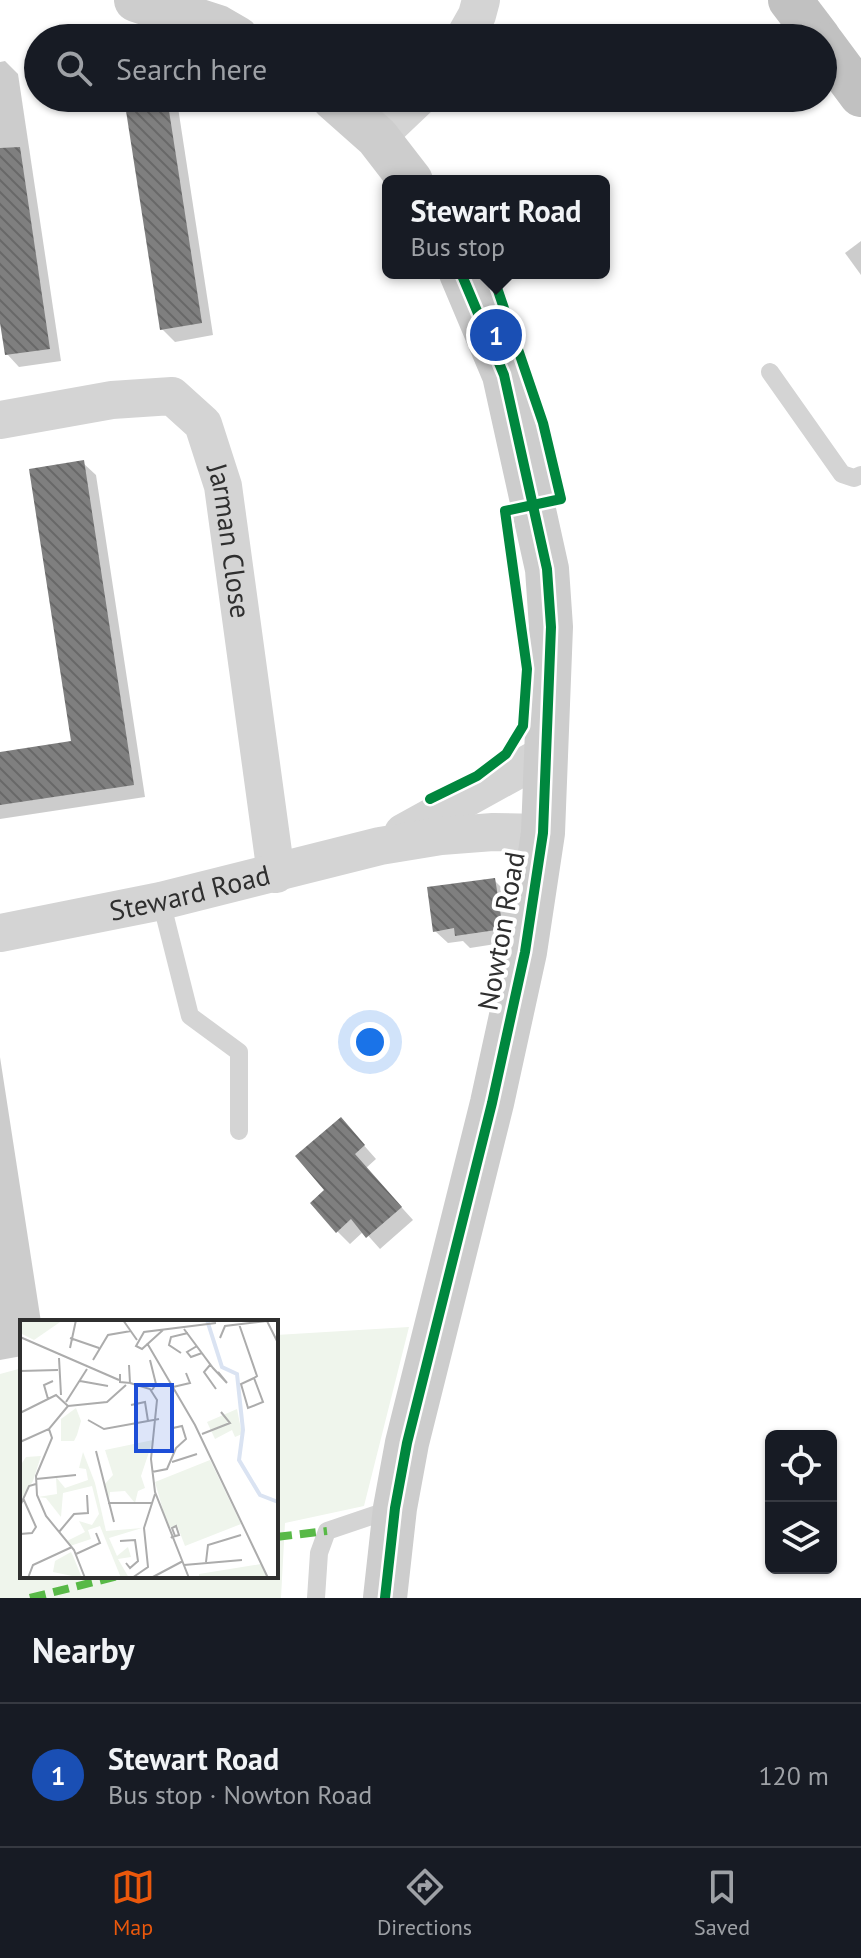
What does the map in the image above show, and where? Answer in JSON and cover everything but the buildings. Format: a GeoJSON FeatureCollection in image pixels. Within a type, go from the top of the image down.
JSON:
{"type":"FeatureCollection","features":[{"type":"Feature","properties":{"kind":"highway"},"geometry":{"type":"LineString","coordinates":[[790,0],[808,24]]}},
{"type":"Feature","properties":{"kind":"street"},"geometry":{"type":"LineString","coordinates":[[136,0],[209,24]]}},
{"type":"Feature","properties":{"kind":"street"},"geometry":{"type":"LineString","coordinates":[[472,24],[481,0]]}},
{"type":"Feature","properties":{"kind":"street"},"geometry":{"type":"LineString","coordinates":[[349,112],[377,137],[406,175]]}},
{"type":"Feature","properties":{"kind":"street"},"geometry":{"type":"LineString","coordinates":[[377,137],[403,112]]}},
{"type":"Feature","properties":{"kind":"street","name":"Nowton Road"},"geometry":{"type":"LineString","coordinates":[[385,1598],[395,1508],[407,1443],[492,1103],[525,952],[543,833],[551,627],[547,569],[504,375],[464,279]]}},
{"type":"Feature","properties":{"kind":"street","name":"Jarman Close"},"geometry":{"type":"LineString","coordinates":[[0,420],[112,400],[172,396],[203,424],[223,486],[276,874]]}},
{"type":"Feature","properties":{"kind":"street","name":"Steward Road"},"geometry":{"type":"LineString","coordinates":[[380,846],[546,754]]}},
{"type":"Feature","properties":{"kind":"street","name":"Steward Road"},"geometry":{"type":"LineString","coordinates":[[0,933],[161,901],[380,846],[441,836],[493,832],[543,833]]}},
{"type":"Feature","properties":{"kind":"lane"},"geometry":{"type":"LineString","coordinates":[[770,372],[842,474],[854,478],[861,475]]}},
{"type":"Feature","properties":{"kind":"lane"},"geometry":{"type":"LineString","coordinates":[[161,901],[190,1016],[239,1052],[239,1131]]}},
{"type":"Feature","properties":{"kind":"lane"},"geometry":{"type":"LineString","coordinates":[[316,1598],[319,1553],[327,1531],[395,1508]]}},
{"type":"Feature","properties":{"kind":"shaded area"},"geometry":{"type":"Polygon","coordinates":[[[409,1327],[364,1506],[285,1523],[281,1598],[0,1598],[0,1374],[20,1369],[20,1578],[278,1578],[278,1335],[409,1327]]]}},
{"type":"Feature","properties":{"kind":"marked path"},"geometry":{"type":"LineString","coordinates":[[278,1537],[327,1531]]}},
{"type":"Feature","properties":{"kind":"marked path"},"geometry":{"type":"LineString","coordinates":[[30,1598],[110,1578]]}},
{"type":"Feature","properties":{"kind":"cycle path"},"geometry":{"type":"LineString","coordinates":[[385,1598],[395,1508],[407,1443],[492,1103],[525,952],[543,833],[551,627],[547,569],[504,375],[464,279]]}},
{"type":"Feature","properties":{"kind":"cycle path"},"geometry":{"type":"LineString","coordinates":[[430,799],[477,776],[506,754],[523,726],[527,669],[505,511],[561,499],[543,423],[494,279]]}},
{"type":"Feature","properties":{"kind":"place","name":"Stewart Road"},"geometry":{"type":"Point","coordinates":[496,335]}}]}
